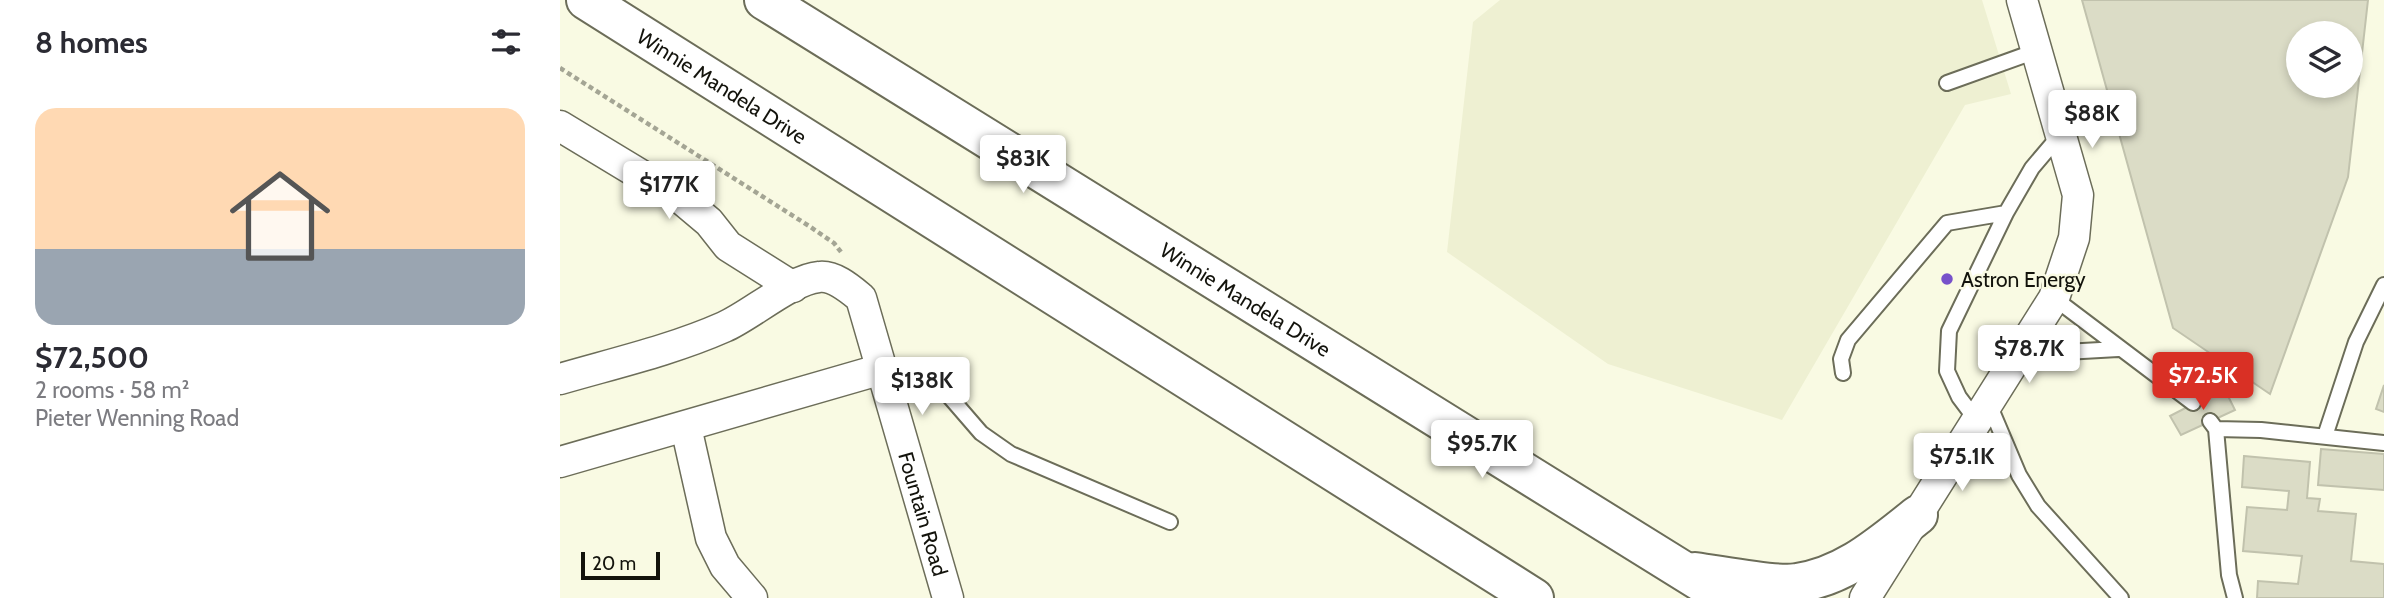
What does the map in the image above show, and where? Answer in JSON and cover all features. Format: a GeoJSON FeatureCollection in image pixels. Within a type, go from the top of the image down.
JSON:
{"type":"FeatureCollection","features":[{"type":"Feature","properties":{"kind":"main road","name":"Winnie Mandela Drive"},"geometry":{"type":"LineString","coordinates":[[586,0],[1534,598]]}},
{"type":"Feature","properties":{"kind":"main road","name":"Winnie Mandela Drive"},"geometry":{"type":"LineString","coordinates":[[764,0],[1727,598]]}},
{"type":"Feature","properties":{"kind":"main road"},"geometry":{"type":"LineString","coordinates":[[1682,570],[1795,584],[1837,572],[1865,557],[1918,515]]}},
{"type":"Feature","properties":{"kind":"street"},"geometry":{"type":"LineString","coordinates":[[1865,598],[2054,298],[2069,257],[2077,213],[2073,173],[2022,0]]}},
{"type":"Feature","properties":{"kind":"street"},"geometry":{"type":"LineString","coordinates":[[560,126],[684,201],[709,222],[728,246],[793,287]]}},
{"type":"Feature","properties":{"kind":"street"},"geometry":{"type":"LineString","coordinates":[[560,379],[656,351],[725,327],[793,287],[818,277],[835,280]]}},
{"type":"Feature","properties":{"kind":"street","name":"Fountain Road"},"geometry":{"type":"LineString","coordinates":[[835,280],[861,298],[948,598]]}},
{"type":"Feature","properties":{"kind":"street"},"geometry":{"type":"LineString","coordinates":[[560,462],[882,369]]}},
{"type":"Feature","properties":{"kind":"street"},"geometry":{"type":"LineString","coordinates":[[686,427],[711,538],[725,566],[752,598]]}},
{"type":"Feature","properties":{"kind":"lane"},"geometry":{"type":"LineString","coordinates":[[1947,83],[2036,51]]}},
{"type":"Feature","properties":{"kind":"lane"},"geometry":{"type":"LineString","coordinates":[[2061,134],[2032,168],[1963,299],[1946,345],[1947,371],[1959,397],[1983,412],[2038,506],[2121,598]]}},
{"type":"Feature","properties":{"kind":"lane"},"geometry":{"type":"LineString","coordinates":[[1843,373],[1841,359],[1848,340],[1940,229],[1954,219],[2006,213]]}},
{"type":"Feature","properties":{"kind":"lane"},"geometry":{"type":"LineString","coordinates":[[2325,436],[2356,342],[2384,285]]}},
{"type":"Feature","properties":{"kind":"lane"},"geometry":{"type":"LineString","coordinates":[[2054,298],[2193,404]]}},
{"type":"Feature","properties":{"kind":"lane"},"geometry":{"type":"LineString","coordinates":[[2015,360],[2065,352],[2118,349]]}},
{"type":"Feature","properties":{"kind":"lane"},"geometry":{"type":"LineString","coordinates":[[882,369],[936,381],[981,433],[1011,454],[1170,522]]}},
{"type":"Feature","properties":{"kind":"lane"},"geometry":{"type":"LineString","coordinates":[[2235,598],[2229,575],[2213,425],[2384,443]]}},
{"type":"Feature","properties":{"kind":"path"},"geometry":{"type":"LineString","coordinates":[[560,68],[834,243],[842,252],[835,280]]}},
{"type":"Feature","properties":{"kind":"shaded area"},"geometry":{"type":"Polygon","coordinates":[[[1500,0],[1982,0],[2011,94],[1965,105],[1782,420],[1608,364],[1447,252],[1473,22],[1500,0]]]}},
{"type":"Feature","properties":{"kind":"building"},"geometry":{"type":"Polygon","coordinates":[[[2082,0],[2368,0],[2363,44],[2363,21],[2286,21],[2286,98],[2357,98],[2348,177],[2270,394],[2173,328],[2082,0]]]}},
{"type":"Feature","properties":{"kind":"building"},"geometry":{"type":"Polygon","coordinates":[[[2384,385],[2384,412],[2376,409],[2384,385]]]}},
{"type":"Feature","properties":{"kind":"building"},"geometry":{"type":"Polygon","coordinates":[[[2224,388],[2235,410],[2181,435],[2170,416],[2224,388]]]}},
{"type":"Feature","properties":{"kind":"building"},"geometry":{"type":"Polygon","coordinates":[[[2321,449],[2384,454],[2384,490],[2318,485],[2321,449]]]}},
{"type":"Feature","properties":{"kind":"building"},"geometry":{"type":"Polygon","coordinates":[[[2244,456],[2310,462],[2307,498],[2320,499],[2318,511],[2356,514],[2351,561],[2384,564],[2384,598],[2257,598],[2258,581],[2298,584],[2302,556],[2243,551],[2247,507],[2287,510],[2289,491],[2242,487],[2244,456]]]}},
{"type":"Feature","properties":{"kind":"place","name":"Astron Energy"},"geometry":{"type":"Point","coordinates":[1947,279]}}]}
